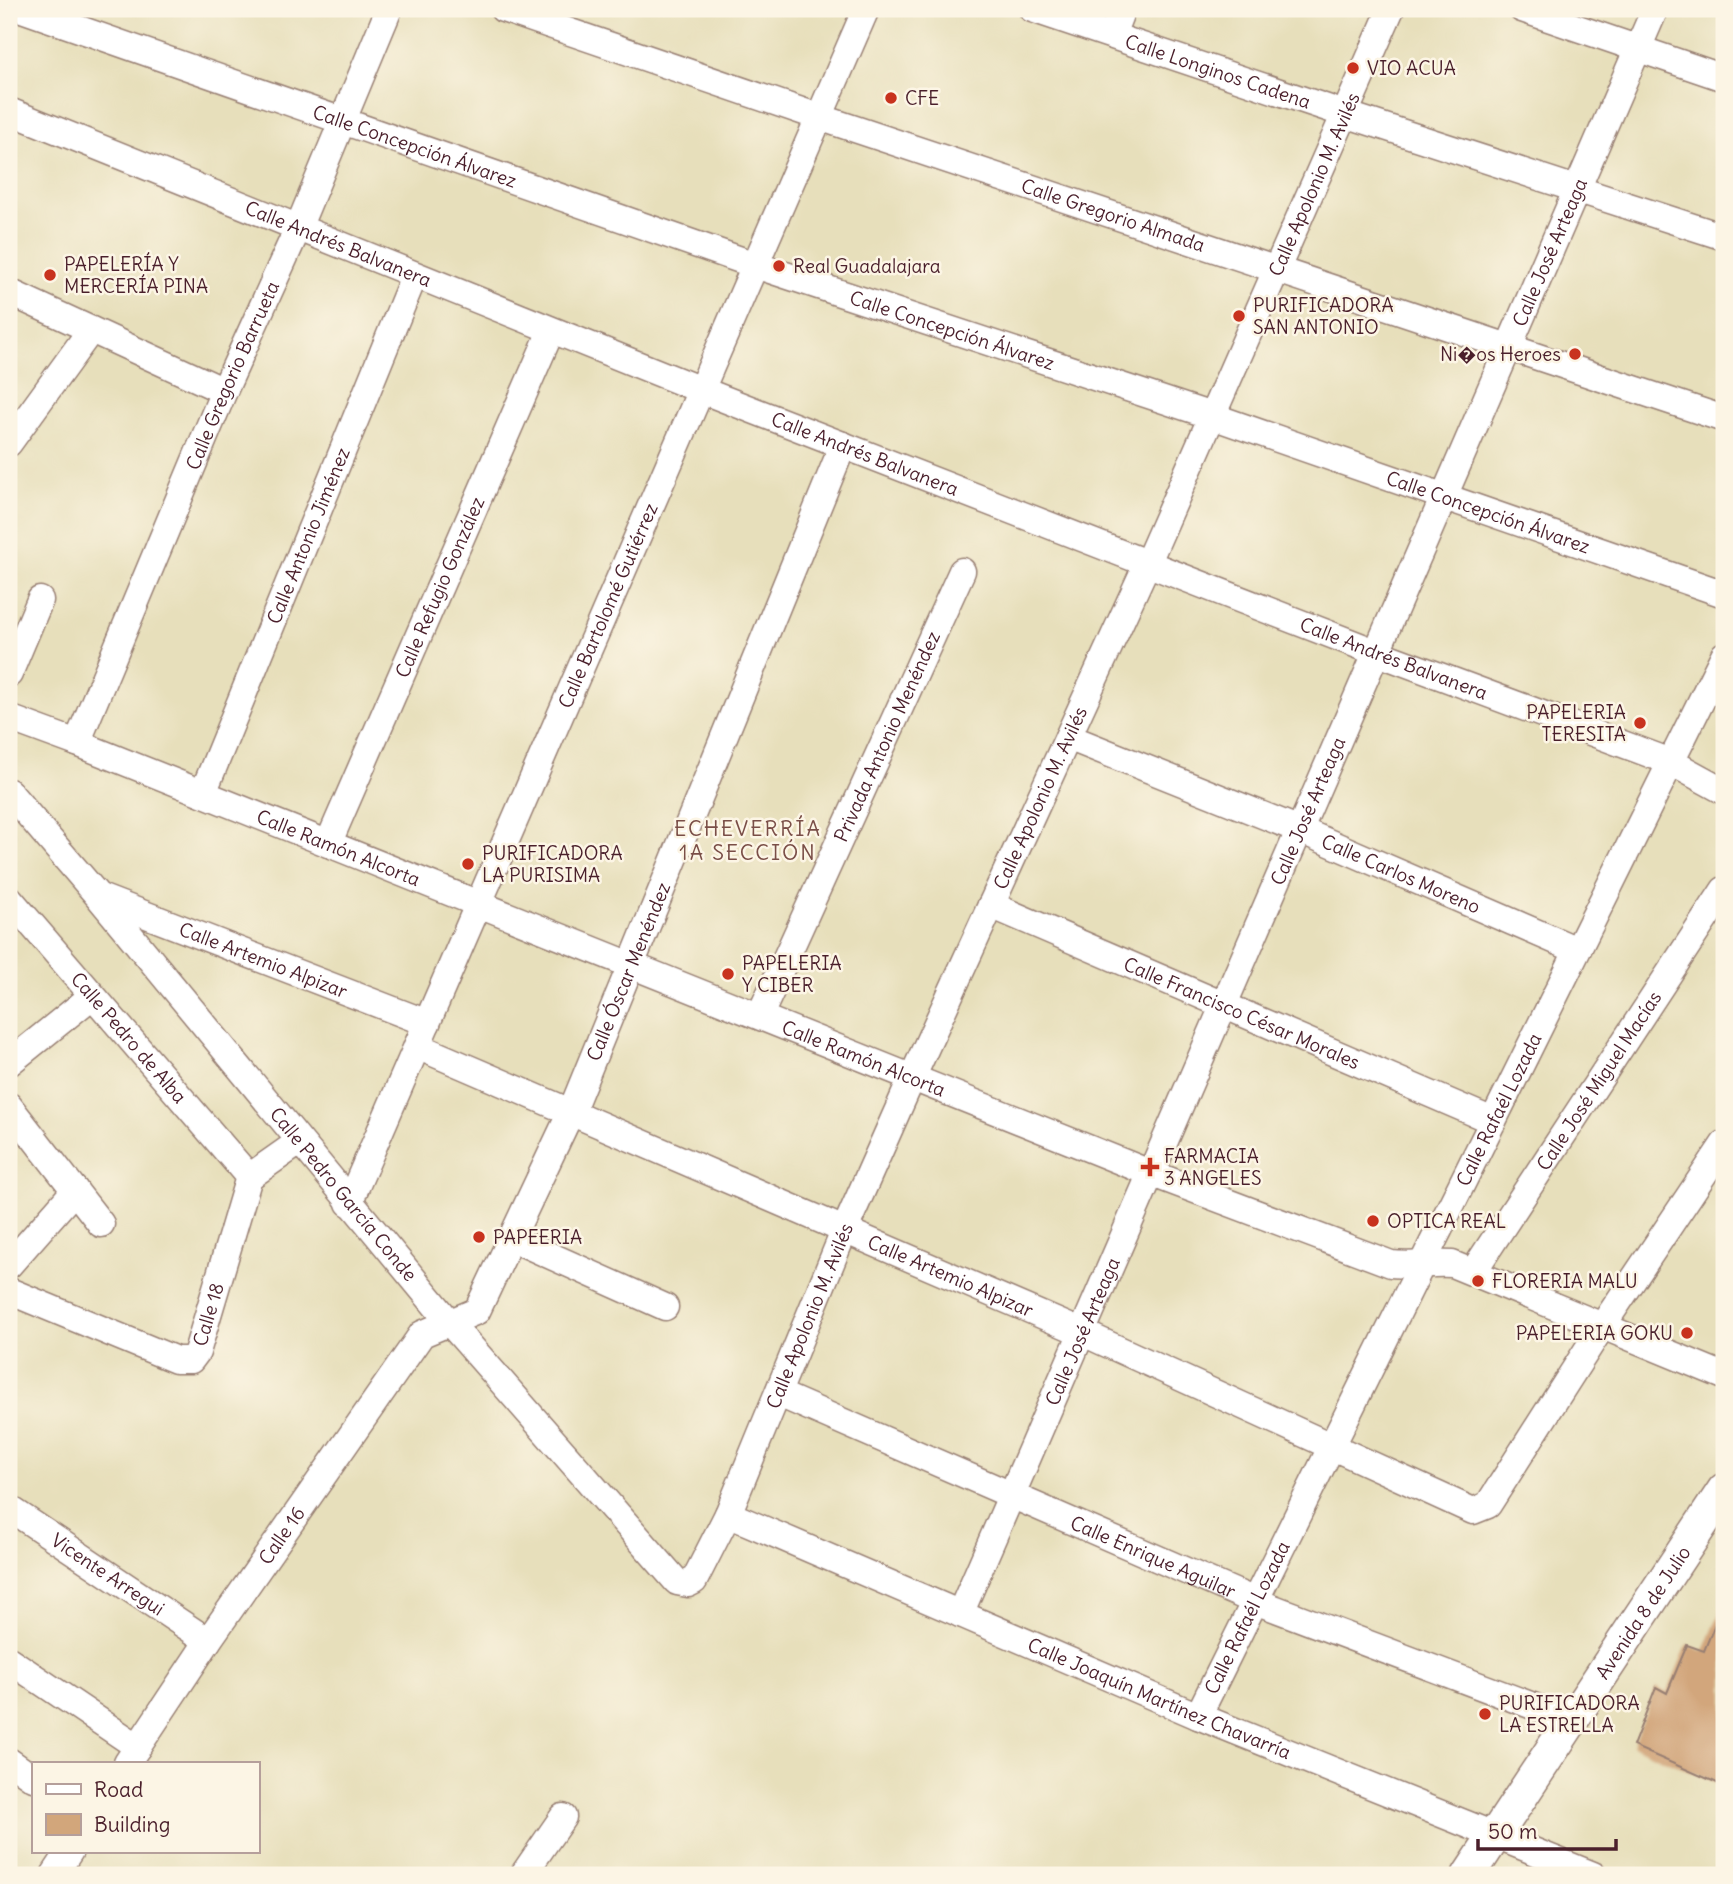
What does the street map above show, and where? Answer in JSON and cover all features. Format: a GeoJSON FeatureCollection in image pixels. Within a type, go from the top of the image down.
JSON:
{"type":"FeatureCollection","features":[{"type":"Feature","properties":{"kind":"main road","name":"Avenida 8 de Julio"},"geometry":{"type":"LineString","coordinates":[[1469,1875],[1724,1490]]}},
{"type":"Feature","properties":{"kind":"street","name":"Calle Concepción Álvarez"},"geometry":{"type":"LineString","coordinates":[[22,9],[755,265],[1212,416],[1724,594]]}},
{"type":"Feature","properties":{"kind":"street","name":"Calle Gregorio Barrueta"},"geometry":{"type":"LineString","coordinates":[[77,743],[224,391],[298,228],[389,9]]}},
{"type":"Feature","properties":{"kind":"street","name":"Calle Gregorio Almada"},"geometry":{"type":"LineString","coordinates":[[502,9],[1724,419]]}},
{"type":"Feature","properties":{"kind":"street","name":"Calle Bartolomé Gutiérrez"},"geometry":{"type":"LineString","coordinates":[[349,1203],[866,9]]}},
{"type":"Feature","properties":{"kind":"street","name":"Calle Longinos Cadena"},"geometry":{"type":"LineString","coordinates":[[1032,9],[1724,237]]}},
{"type":"Feature","properties":{"kind":"street"},"geometry":{"type":"LineString","coordinates":[[1112,34],[1122,9]]}},
{"type":"Feature","properties":{"kind":"street","name":"Calle Apolonio M. Avilés"},"geometry":{"type":"LineString","coordinates":[[688,1584],[698,1577],[728,1514],[845,1229],[1147,564],[1391,9]]}},
{"type":"Feature","properties":{"kind":"street"},"geometry":{"type":"LineString","coordinates":[[1522,9],[1724,78]]}},
{"type":"Feature","properties":{"kind":"street","name":"Calle José Arteaga"},"geometry":{"type":"LineString","coordinates":[[960,1614],[1655,9]]}},
{"type":"Feature","properties":{"kind":"street","name":"Calle Andrés Balvanera"},"geometry":{"type":"LineString","coordinates":[[9,111],[701,390],[1378,653],[1671,762],[1724,791]]}},
{"type":"Feature","properties":{"kind":"street","name":"Calle Antonio Jiménez"},"geometry":{"type":"LineString","coordinates":[[203,793],[414,276]]}},
{"type":"Feature","properties":{"kind":"street"},"geometry":{"type":"LineString","coordinates":[[9,292],[224,391]]}},
{"type":"Feature","properties":{"kind":"street"},"geometry":{"type":"LineString","coordinates":[[9,443],[91,330]]}},
{"type":"Feature","properties":{"kind":"street","name":"Calle Refugio González"},"geometry":{"type":"LineString","coordinates":[[328,844],[551,331]]}},
{"type":"Feature","properties":{"kind":"street","name":"Calle Óscar Menéndez"},"geometry":{"type":"LineString","coordinates":[[450,1323],[477,1311],[571,1112],[843,445]]}},
{"type":"Feature","properties":{"kind":"street","name":"Privada Antonio Menéndez"},"geometry":{"type":"LineString","coordinates":[[760,1015],[962,571]]}},
{"type":"Feature","properties":{"kind":"street"},"geometry":{"type":"LineString","coordinates":[[9,674],[40,600]]}},
{"type":"Feature","properties":{"kind":"street","name":"Calle Rafaél Lozada"},"geometry":{"type":"LineString","coordinates":[[1198,1716],[1724,655]]}},
{"type":"Feature","properties":{"kind":"street","name":"Calle Ramón Alcorta"},"geometry":{"type":"LineString","coordinates":[[9,718],[760,1015],[1150,1173],[1391,1264],[1452,1264],[1724,1376]]}},
{"type":"Feature","properties":{"kind":"street","name":"Calle Carlos Moreno"},"geometry":{"type":"LineString","coordinates":[[1068,737],[1300,830],[1577,950]]}},
{"type":"Feature","properties":{"kind":"street","name":"Calle Pedro García Conde"},"geometry":{"type":"LineString","coordinates":[[9,792],[450,1323],[677,1582],[688,1584]]}},
{"type":"Feature","properties":{"kind":"street","name":"Calle José Miguel Macías"},"geometry":{"type":"LineString","coordinates":[[1473,1272],[1724,890]]}},
{"type":"Feature","properties":{"kind":"street","name":"Calle Artemio Alpizar"},"geometry":{"type":"LineString","coordinates":[[98,896],[422,1034],[571,1112],[1081,1332],[1468,1510],[1479,1510],[1488,1505],[1603,1325]]}},
{"type":"Feature","properties":{"kind":"street","name":"Calle Pedro de Alba"},"geometry":{"type":"LineString","coordinates":[[9,898],[249,1177]]}},
{"type":"Feature","properties":{"kind":"street","name":"Calle Francisco César Morales"},"geometry":{"type":"LineString","coordinates":[[991,905],[1493,1121]]}},
{"type":"Feature","properties":{"kind":"street"},"geometry":{"type":"LineString","coordinates":[[9,1063],[92,996]]}},
{"type":"Feature","properties":{"kind":"street"},"geometry":{"type":"LineString","coordinates":[[9,1105],[101,1224]]}},
{"type":"Feature","properties":{"kind":"street"},"geometry":{"type":"LineString","coordinates":[[249,1177],[299,1142]]}},
{"type":"Feature","properties":{"kind":"street"},"geometry":{"type":"LineString","coordinates":[[1603,1325],[1724,1144]]}},
{"type":"Feature","properties":{"kind":"street","name":"Calle 18"},"geometry":{"type":"LineString","coordinates":[[9,1291],[176,1360],[191,1360],[197,1352],[249,1177]]}},
{"type":"Feature","properties":{"kind":"street"},"geometry":{"type":"LineString","coordinates":[[9,1265],[75,1190]]}},
{"type":"Feature","properties":{"kind":"street"},"geometry":{"type":"LineString","coordinates":[[510,1238],[665,1307]]}},
{"type":"Feature","properties":{"kind":"street","name":"Calle 16"},"geometry":{"type":"LineString","coordinates":[[132,1755],[422,1334],[450,1323]]}},
{"type":"Feature","properties":{"kind":"street","name":"Calle Enrique Aguilar"},"geometry":{"type":"LineString","coordinates":[[779,1394],[1255,1601],[1570,1720]]}},
{"type":"Feature","properties":{"kind":"street","name":"Vicente Arregui"},"geometry":{"type":"LineString","coordinates":[[9,1508],[208,1641]]}},
{"type":"Feature","properties":{"kind":"street","name":"Calle Joaquín Martínez Chavarría"},"geometry":{"type":"LineString","coordinates":[[728,1514],[1198,1716],[1592,1875]]}},
{"type":"Feature","properties":{"kind":"street"},"geometry":{"type":"LineString","coordinates":[[9,1660],[132,1755]]}},
{"type":"Feature","properties":{"kind":"street"},"geometry":{"type":"LineString","coordinates":[[9,1761],[32,1777]]}},
{"type":"Feature","properties":{"kind":"street"},"geometry":{"type":"LineString","coordinates":[[523,1875],[563,1816]]}},
{"type":"Feature","properties":{"kind":"street"},"geometry":{"type":"LineString","coordinates":[[54,1875],[69,1853]]}},
{"type":"Feature","properties":{"kind":"building"},"geometry":{"type":"Polygon","coordinates":[[[1724,1602],[1724,1786],[1633,1746],[1656,1687],[1667,1693],[1687,1645],[1704,1651],[1724,1602]]]}},
{"type":"Feature","properties":{"kind":"place","name":"VIO ACUA"},"geometry":{"type":"Point","coordinates":[1353,68]}},
{"type":"Feature","properties":{"kind":"place","name":"CFE"},"geometry":{"type":"Point","coordinates":[891,98]}},
{"type":"Feature","properties":{"kind":"place","name":"Real Guadalajara"},"geometry":{"type":"Point","coordinates":[779,266]}},
{"type":"Feature","properties":{"kind":"place","name":"PAPELERÍA Y MERCERÍA PINA"},"geometry":{"type":"Point","coordinates":[50,275]}},
{"type":"Feature","properties":{"kind":"place","name":"PURIFICADORA SAN ANTONIO"},"geometry":{"type":"Point","coordinates":[1239,316]}},
{"type":"Feature","properties":{"kind":"place","name":"Ni�os Heroes"},"geometry":{"type":"Point","coordinates":[1575,354]}},
{"type":"Feature","properties":{"kind":"place","name":"PAPELERIA TERESITA"},"geometry":{"type":"Point","coordinates":[1640,723]}},
{"type":"Feature","properties":{"kind":"place","name":"PURIFICADORA LA PURISIMA"},"geometry":{"type":"Point","coordinates":[468,864]}},
{"type":"Feature","properties":{"kind":"place","name":"PAPELERIA Y CIBER"},"geometry":{"type":"Point","coordinates":[728,974]}},
{"type":"Feature","properties":{"kind":"place","name":"FARMACIA 3 ANGELES"},"geometry":{"type":"Point","coordinates":[1150,1167]}},
{"type":"Feature","properties":{"kind":"place","name":"OPTICA REAL"},"geometry":{"type":"Point","coordinates":[1373,1221]}},
{"type":"Feature","properties":{"kind":"place","name":"PAPEERIA"},"geometry":{"type":"Point","coordinates":[479,1237]}},
{"type":"Feature","properties":{"kind":"place","name":"FLORERIA MALU"},"geometry":{"type":"Point","coordinates":[1478,1281]}},
{"type":"Feature","properties":{"kind":"place","name":"PAPELERIA GOKU"},"geometry":{"type":"Point","coordinates":[1687,1333]}},
{"type":"Feature","properties":{"kind":"place","name":"PURIFICADORA LA ESTRELLA"},"geometry":{"type":"Point","coordinates":[1485,1714]}},
{"type":"Feature","properties":{"kind":"district","name":"ECHEVERRÍA 1A SECCIÓN"},"geometry":{"type":"Point","coordinates":[748,840]}}]}
